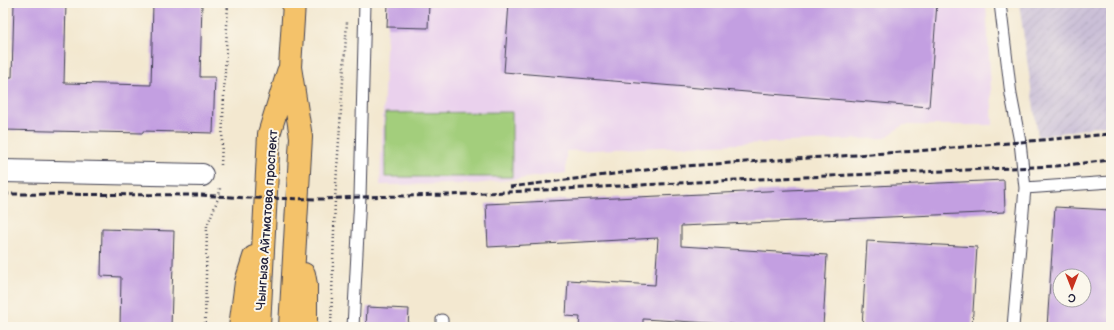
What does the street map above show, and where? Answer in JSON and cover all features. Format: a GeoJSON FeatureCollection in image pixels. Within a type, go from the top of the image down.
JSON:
{"type":"FeatureCollection","features":[{"type":"Feature","properties":{"kind":"main road","name":"Чынгыза Айтматова проспект"},"geometry":{"type":"LineString","coordinates":[[290,327],[302,137],[290,67],[294,3]]}},
{"type":"Feature","properties":{"kind":"main road","name":"Чынгыза Айтматова проспект"},"geometry":{"type":"LineString","coordinates":[[259,327],[269,134],[290,67]]}},
{"type":"Feature","properties":{"kind":"main road"},"geometry":{"type":"LineString","coordinates":[[240,327],[246,282],[264,230]]}},
{"type":"Feature","properties":{"kind":"main road"},"geometry":{"type":"LineString","coordinates":[[295,231],[306,285],[306,327]]}},
{"type":"Feature","properties":{"kind":"street"},"geometry":{"type":"LineString","coordinates":[[3,171],[202,175]]}},
{"type":"Feature","properties":{"kind":"lane"},"geometry":{"type":"LineString","coordinates":[[353,327],[360,197],[365,3]]}},
{"type":"Feature","properties":{"kind":"lane"},"geometry":{"type":"LineString","coordinates":[[1000,3],[1011,95],[1020,142],[1025,188],[1013,327]]}},
{"type":"Feature","properties":{"kind":"lane"},"geometry":{"type":"LineString","coordinates":[[1025,188],[1111,182]]}},
{"type":"Feature","properties":{"kind":"path"},"geometry":{"type":"LineString","coordinates":[[331,327],[335,198],[347,19]]}},
{"type":"Feature","properties":{"kind":"shaded area"},"geometry":{"type":"Polygon","coordinates":[[[388,3],[986,3],[993,125],[903,125],[885,138],[566,151],[566,173],[476,184],[380,185],[388,3]]]}},
{"type":"Feature","properties":{"kind":"shaded area"},"geometry":{"type":"Polygon","coordinates":[[[1019,3],[1111,3],[1111,124],[1038,137],[1019,3]]]}},
{"type":"Feature","properties":{"kind":"green space"},"geometry":{"type":"Polygon","coordinates":[[[512,112],[512,177],[385,177],[385,113],[512,112]]]}},
{"type":"Feature","properties":{"kind":"building"},"geometry":{"type":"Polygon","coordinates":[[[14,3],[66,3],[64,83],[151,85],[153,3],[202,3],[200,77],[215,77],[213,133],[3,130],[3,77],[12,77],[14,3]]]}},
{"type":"Feature","properties":{"kind":"building"},"geometry":{"type":"Polygon","coordinates":[[[388,3],[429,3],[428,28],[387,27],[388,3]]]}},
{"type":"Feature","properties":{"kind":"building"},"geometry":{"type":"Polygon","coordinates":[[[509,3],[937,3],[929,107],[504,72],[509,3]]]}},
{"type":"Feature","properties":{"kind":"building"},"geometry":{"type":"Polygon","coordinates":[[[1004,180],[1005,212],[681,226],[681,246],[827,255],[823,327],[777,327],[643,319],[643,327],[579,327],[580,317],[566,316],[568,280],[655,285],[658,238],[488,247],[486,204],[1004,180]]]}},
{"type":"Feature","properties":{"kind":"building"},"geometry":{"type":"Polygon","coordinates":[[[1055,207],[1111,210],[1111,327],[1047,327],[1055,207]]]}},
{"type":"Feature","properties":{"kind":"building"},"geometry":{"type":"Polygon","coordinates":[[[102,229],[174,231],[171,327],[120,327],[121,277],[101,276],[102,229]]]}},
{"type":"Feature","properties":{"kind":"building"},"geometry":{"type":"Polygon","coordinates":[[[867,241],[977,247],[972,327],[862,327],[867,241]]]}},
{"type":"Feature","properties":{"kind":"building"},"geometry":{"type":"Polygon","coordinates":[[[367,307],[409,309],[408,327],[366,327],[367,307]]]}},
{"type":"Feature","properties":{"kind":"railway"},"geometry":{"type":"LineString","coordinates":[[510,187],[669,167],[917,151],[1111,134]]}},
{"type":"Feature","properties":{"kind":"railway"},"geometry":{"type":"LineString","coordinates":[[3,194],[199,195],[248,198],[324,199],[448,195],[736,180],[1057,166],[1111,160]]}}]}
